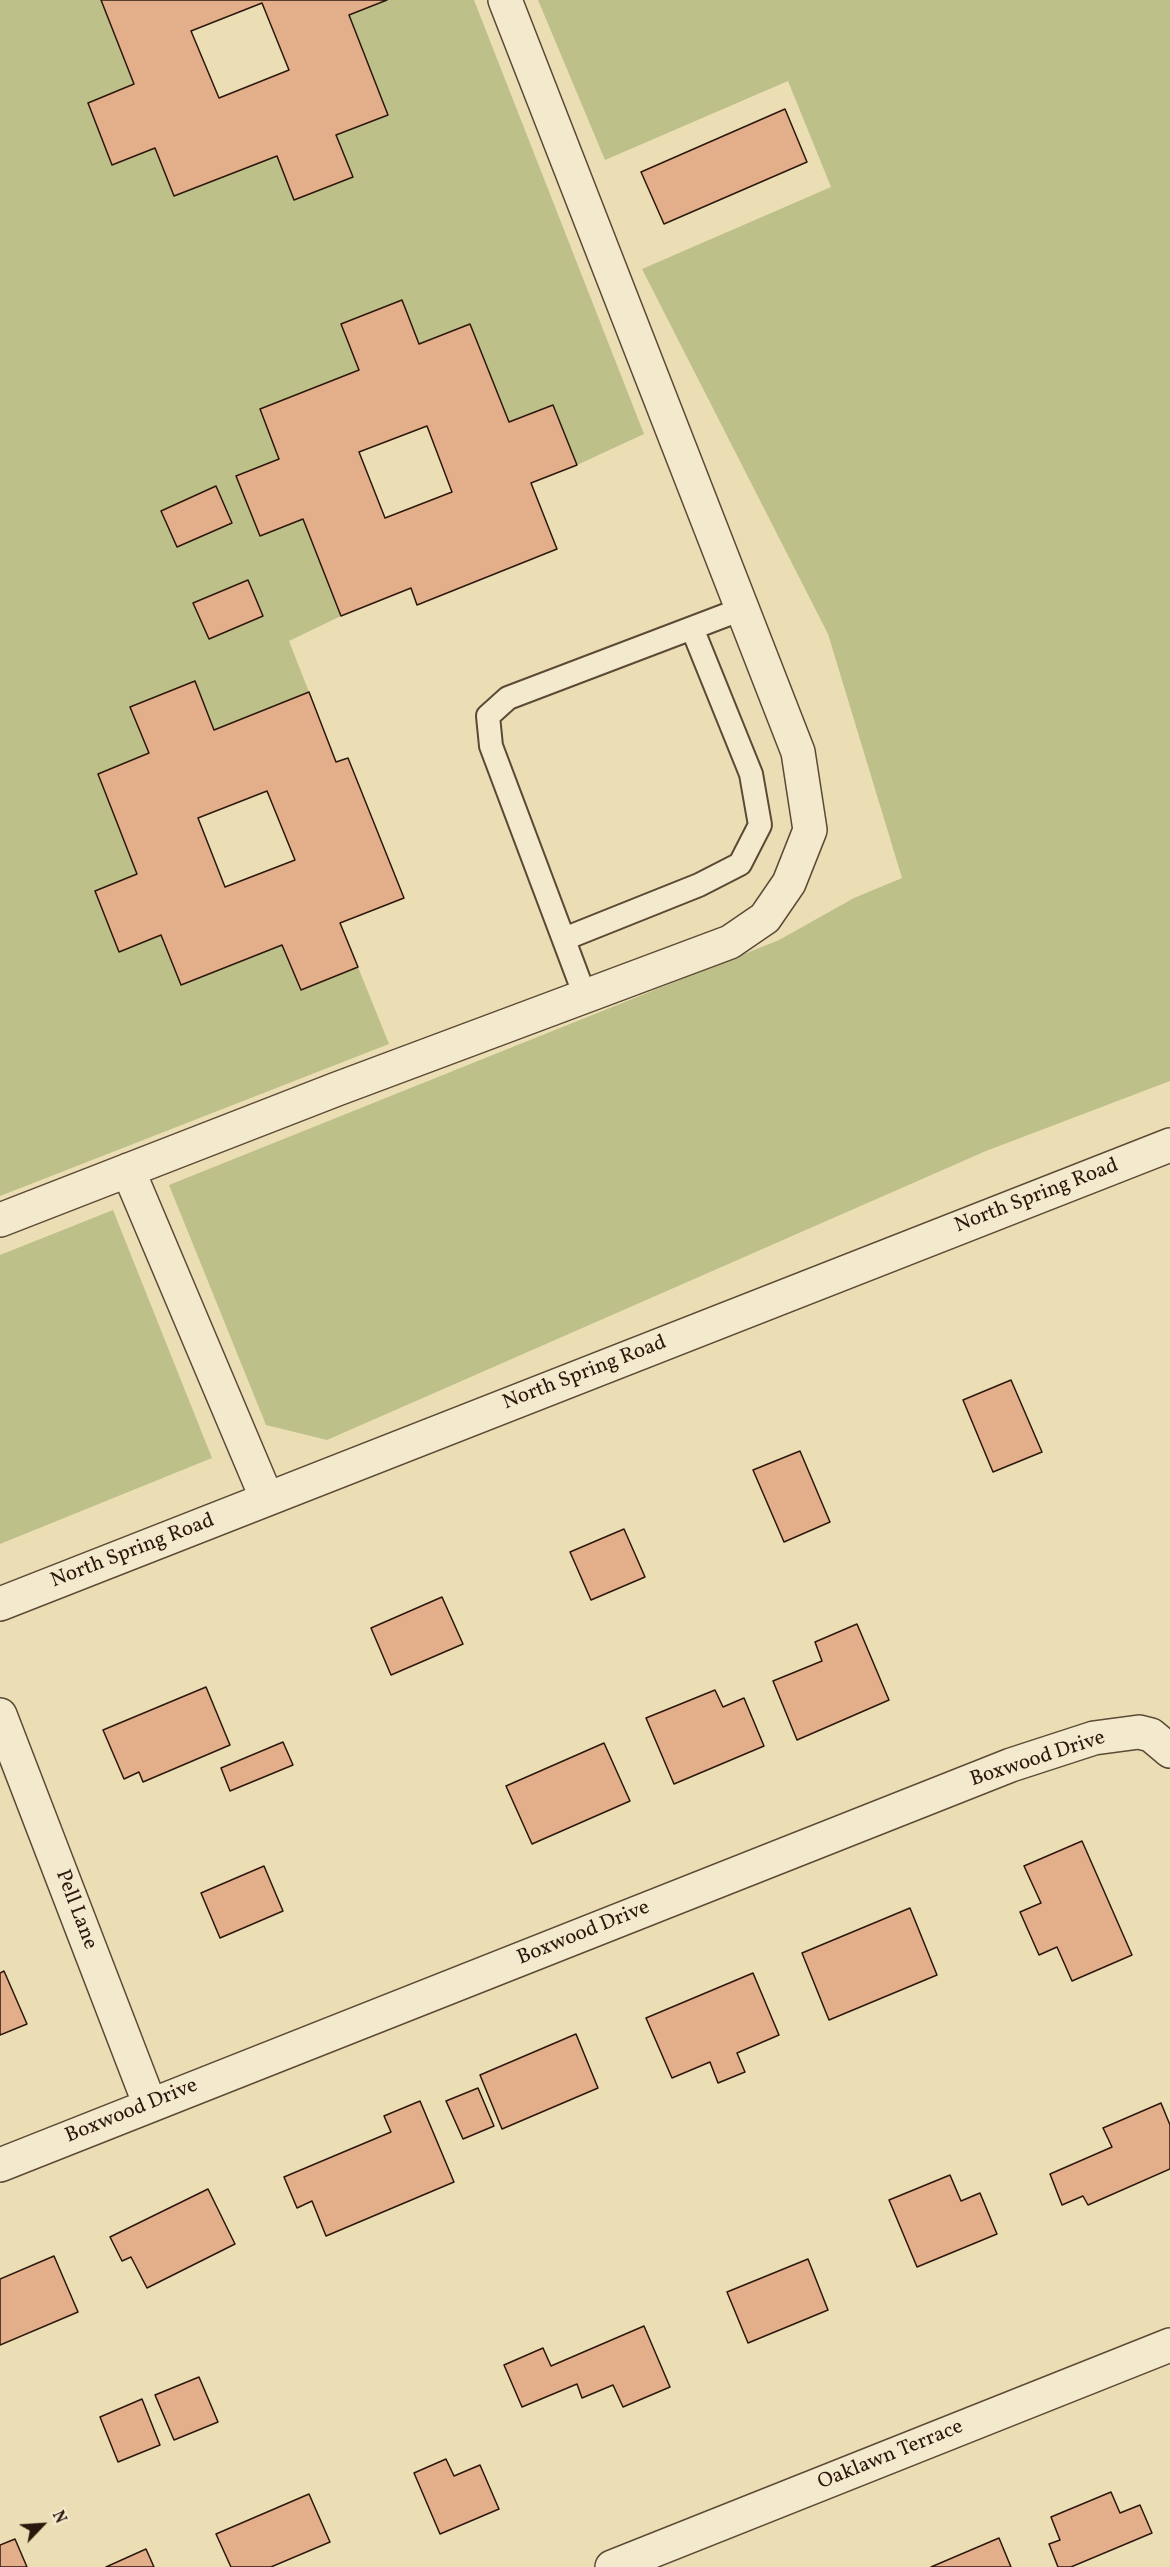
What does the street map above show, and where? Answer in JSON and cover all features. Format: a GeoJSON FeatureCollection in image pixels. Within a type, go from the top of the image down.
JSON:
{"type":"FeatureCollection","features":[{"type":"Feature","properties":{"kind":"street"},"geometry":{"type":"LineString","coordinates":[[0,1220],[337,1089],[730,942],[765,918],[789,883],[810,830],[798,752],[505,0]]}},
{"type":"Feature","properties":{"kind":"street","name":"North Spring Road"},"geometry":{"type":"LineString","coordinates":[[0,1604],[1170,1145]]}},
{"type":"Feature","properties":{"kind":"street"},"geometry":{"type":"LineString","coordinates":[[128,1170],[267,1499]]}},
{"type":"Feature","properties":{"kind":"street","name":"Pell Lane"},"geometry":{"type":"LineString","coordinates":[[0,1715],[150,2105]]}},
{"type":"Feature","properties":{"kind":"street","name":"Boxwood Drive"},"geometry":{"type":"LineString","coordinates":[[0,2165],[1011,1766],[1094,1738],[1138,1732],[1151,1735],[1170,1751]]}},
{"type":"Feature","properties":{"kind":"street","name":"Oaklawn Terrace"},"geometry":{"type":"LineString","coordinates":[[612,2567],[1170,2345]]}},
{"type":"Feature","properties":{"kind":"lane"},"geometry":{"type":"LineString","coordinates":[[585,996],[491,746],[488,716],[508,698],[742,609]]}},
{"type":"Feature","properties":{"kind":"lane"},"geometry":{"type":"LineString","coordinates":[[564,939],[699,885],[740,864],[760,825],[751,774],[692,628]]}},
{"type":"Feature","properties":{"kind":"green space"},"geometry":{"type":"Polygon","coordinates":[[[0,0],[101,0],[134,84],[88,103],[112,164],[155,148],[175,196],[277,156],[294,200],[352,177],[336,135],[349,15],[387,0],[474,0],[644,434],[577,465],[509,422],[470,324],[419,344],[402,300],[341,324],[359,370],[260,409],[279,459],[236,476],[259,535],[303,519],[341,616],[289,641],[309,692],[214,730],[195,681],[130,707],[149,753],[98,774],[137,874],[95,891],[119,952],[161,935],[181,984],[282,945],[301,990],[358,967],[389,1044],[0,1196],[0,0]]]}},
{"type":"Feature","properties":{"kind":"green space"},"geometry":{"type":"Polygon","coordinates":[[[538,0],[1170,0],[1170,1081],[986,1151],[327,1440],[266,1425],[169,1185],[779,940],[854,898],[902,878],[828,634],[642,269],[831,187],[788,81],[605,160],[538,0]]]}},
{"type":"Feature","properties":{"kind":"green space"},"geometry":{"type":"Polygon","coordinates":[[[113,1210],[212,1458],[0,1544],[0,1255],[113,1210]]]}},
{"type":"Feature","properties":{"kind":"building"},"geometry":{"type":"Polygon","coordinates":[[[101,0],[387,0],[349,15],[388,115],[336,135],[353,177],[294,200],[277,156],[174,196],[155,148],[112,165],[88,103],[134,84],[101,0]],[[262,3],[191,31],[219,98],[289,70],[262,3]]]}},
{"type":"Feature","properties":{"kind":"building"},"geometry":{"type":"Polygon","coordinates":[[[785,109],[807,162],[664,224],[641,172],[785,109]]]}},
{"type":"Feature","properties":{"kind":"building"},"geometry":{"type":"Polygon","coordinates":[[[402,300],[419,344],[470,324],[509,422],[553,405],[577,465],[531,483],[557,549],[417,605],[411,588],[341,616],[303,519],[260,536],[236,476],[279,459],[260,409],[359,370],[341,324],[402,300]],[[427,426],[359,452],[385,518],[452,492],[427,426]]]}},
{"type":"Feature","properties":{"kind":"building"},"geometry":{"type":"Polygon","coordinates":[[[216,486],[232,523],[177,547],[161,511],[216,486]]]}},
{"type":"Feature","properties":{"kind":"building"},"geometry":{"type":"Polygon","coordinates":[[[248,580],[263,616],[209,639],[193,603],[248,580]]]}},
{"type":"Feature","properties":{"kind":"building"},"geometry":{"type":"Polygon","coordinates":[[[195,681],[214,730],[309,692],[336,762],[348,758],[404,898],[340,923],[358,967],[301,990],[282,945],[181,985],[161,935],[119,952],[95,891],[137,874],[98,774],[149,753],[130,707],[195,681]],[[267,791],[198,818],[225,887],[295,860],[267,791]]]}},
{"type":"Feature","properties":{"kind":"building"},"geometry":{"type":"Polygon","coordinates":[[[1011,1380],[1042,1452],[993,1472],[963,1400],[1011,1380]]]}},
{"type":"Feature","properties":{"kind":"building"},"geometry":{"type":"Polygon","coordinates":[[[800,1451],[830,1522],[784,1542],[753,1470],[800,1451]]]}},
{"type":"Feature","properties":{"kind":"building"},"geometry":{"type":"Polygon","coordinates":[[[624,1529],[645,1577],[591,1600],[570,1552],[624,1529]]]}},
{"type":"Feature","properties":{"kind":"building"},"geometry":{"type":"Polygon","coordinates":[[[442,1597],[463,1644],[391,1675],[371,1628],[442,1597]]]}},
{"type":"Feature","properties":{"kind":"building"},"geometry":{"type":"Polygon","coordinates":[[[857,1624],[889,1700],[797,1740],[773,1681],[822,1661],[815,1642],[857,1624]]]}},
{"type":"Feature","properties":{"kind":"building"},"geometry":{"type":"Polygon","coordinates":[[[206,1687],[230,1745],[143,1782],[139,1772],[124,1779],[103,1730],[206,1687]]]}},
{"type":"Feature","properties":{"kind":"building"},"geometry":{"type":"Polygon","coordinates":[[[715,1690],[723,1707],[744,1698],[764,1746],[674,1784],[646,1718],[715,1690]]]}},
{"type":"Feature","properties":{"kind":"building"},"geometry":{"type":"Polygon","coordinates":[[[283,1742],[293,1765],[230,1791],[221,1768],[283,1742]]]}},
{"type":"Feature","properties":{"kind":"building"},"geometry":{"type":"Polygon","coordinates":[[[604,1743],[630,1801],[532,1844],[506,1786],[604,1743]]]}},
{"type":"Feature","properties":{"kind":"building"},"geometry":{"type":"Polygon","coordinates":[[[1082,1841],[1132,1955],[1072,1981],[1057,1947],[1039,1955],[1020,1912],[1041,1903],[1024,1866],[1082,1841]]]}},
{"type":"Feature","properties":{"kind":"building"},"geometry":{"type":"Polygon","coordinates":[[[264,1866],[283,1911],[220,1938],[201,1893],[264,1866]]]}},
{"type":"Feature","properties":{"kind":"building"},"geometry":{"type":"Polygon","coordinates":[[[910,1908],[937,1975],[829,2020],[802,1953],[910,1908]]]}},
{"type":"Feature","properties":{"kind":"building"},"geometry":{"type":"Polygon","coordinates":[[[4,1971],[27,2024],[0,2035],[0,1973],[4,1971]]]}},
{"type":"Feature","properties":{"kind":"building"},"geometry":{"type":"Polygon","coordinates":[[[753,1973],[779,2035],[737,2053],[745,2072],[718,2083],[710,2062],[672,2078],[646,2018],[753,1973]]]}},
{"type":"Feature","properties":{"kind":"building"},"geometry":{"type":"Polygon","coordinates":[[[576,2034],[598,2088],[502,2129],[480,2075],[576,2034]]]}},
{"type":"Feature","properties":{"kind":"building"},"geometry":{"type":"Polygon","coordinates":[[[478,2088],[494,2126],[463,2139],[446,2101],[478,2088]]]}},
{"type":"Feature","properties":{"kind":"building"},"geometry":{"type":"Polygon","coordinates":[[[420,2101],[454,2182],[326,2236],[312,2201],[297,2208],[284,2177],[391,2132],[384,2116],[420,2101]]]}},
{"type":"Feature","properties":{"kind":"building"},"geometry":{"type":"Polygon","coordinates":[[[1161,2103],[1170,2125],[1170,2169],[1088,2205],[1083,2196],[1062,2205],[1050,2174],[1112,2147],[1103,2128],[1161,2103]]]}},
{"type":"Feature","properties":{"kind":"building"},"geometry":{"type":"Polygon","coordinates":[[[950,2175],[961,2201],[980,2193],[997,2234],[917,2267],[889,2200],[950,2175]]]}},
{"type":"Feature","properties":{"kind":"building"},"geometry":{"type":"Polygon","coordinates":[[[208,2189],[235,2244],[147,2288],[131,2257],[122,2261],[110,2237],[208,2189]]]}},
{"type":"Feature","properties":{"kind":"building"},"geometry":{"type":"Polygon","coordinates":[[[54,2256],[78,2312],[0,2345],[0,2279],[54,2256]]]}},
{"type":"Feature","properties":{"kind":"building"},"geometry":{"type":"Polygon","coordinates":[[[808,2259],[828,2310],[748,2343],[727,2292],[808,2259]]]}},
{"type":"Feature","properties":{"kind":"building"},"geometry":{"type":"Polygon","coordinates":[[[644,2326],[670,2387],[623,2407],[613,2385],[582,2398],[577,2384],[522,2407],[504,2365],[543,2348],[551,2366],[644,2326]]]}},
{"type":"Feature","properties":{"kind":"building"},"geometry":{"type":"Polygon","coordinates":[[[199,2377],[218,2422],[174,2440],[155,2395],[199,2377]]]}},
{"type":"Feature","properties":{"kind":"building"},"geometry":{"type":"Polygon","coordinates":[[[142,2399],[160,2445],[118,2462],[100,2417],[142,2399]]]}},
{"type":"Feature","properties":{"kind":"building"},"geometry":{"type":"Polygon","coordinates":[[[446,2459],[454,2476],[480,2465],[499,2509],[440,2534],[414,2473],[446,2459]]]}},
{"type":"Feature","properties":{"kind":"building"},"geometry":{"type":"Polygon","coordinates":[[[1111,2492],[1120,2513],[1140,2505],[1152,2533],[1071,2567],[1058,2567],[1049,2544],[1060,2540],[1051,2517],[1111,2492]]]}},
{"type":"Feature","properties":{"kind":"building"},"geometry":{"type":"Polygon","coordinates":[[[309,2494],[330,2542],[271,2567],[231,2567],[216,2534],[309,2494]]]}},
{"type":"Feature","properties":{"kind":"building"},"geometry":{"type":"Polygon","coordinates":[[[999,2538],[1011,2567],[931,2567],[999,2538]]]}},
{"type":"Feature","properties":{"kind":"building"},"geometry":{"type":"Polygon","coordinates":[[[15,2539],[27,2567],[0,2567],[0,2545],[15,2539]]]}},
{"type":"Feature","properties":{"kind":"building"},"geometry":{"type":"Polygon","coordinates":[[[146,2549],[154,2567],[106,2567],[146,2549]]]}}]}
